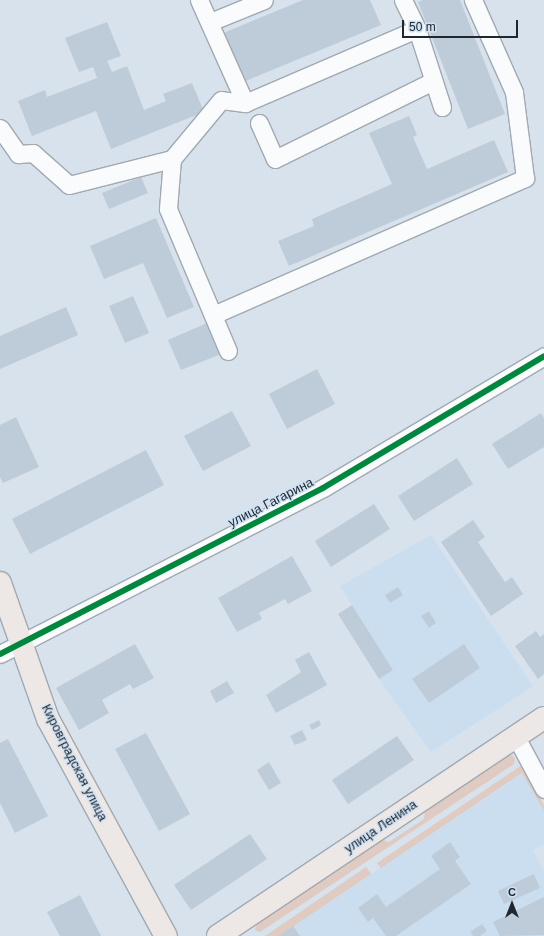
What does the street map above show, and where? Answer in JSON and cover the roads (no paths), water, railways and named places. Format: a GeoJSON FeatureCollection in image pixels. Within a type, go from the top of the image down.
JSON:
{"type":"FeatureCollection","features":[{"type":"Feature","properties":{"kind":"main road","name":"Кировградская улица"},"geometry":{"type":"LineString","coordinates":[[0,583],[20,644],[48,719],[166,936]]}},
{"type":"Feature","properties":{"kind":"main road","name":"улица Ленина"},"geometry":{"type":"LineString","coordinates":[[218,936],[544,718]]}},
{"type":"Feature","properties":{"kind":"street"},"geometry":{"type":"LineString","coordinates":[[199,0],[245,103]]}},
{"type":"Feature","properties":{"kind":"street"},"geometry":{"type":"LineString","coordinates":[[210,22],[264,0]]}},
{"type":"Feature","properties":{"kind":"street"},"geometry":{"type":"LineString","coordinates":[[403,0],[417,28],[432,81],[442,107]]}},
{"type":"Feature","properties":{"kind":"street"},"geometry":{"type":"LineString","coordinates":[[213,315],[525,178],[514,92],[473,0]]}},
{"type":"Feature","properties":{"kind":"street"},"geometry":{"type":"LineString","coordinates":[[228,351],[168,209],[172,159],[221,100],[245,103],[417,28]]}},
{"type":"Feature","properties":{"kind":"street"},"geometry":{"type":"LineString","coordinates":[[259,123],[275,159],[432,81]]}},
{"type":"Feature","properties":{"kind":"street"},"geometry":{"type":"LineString","coordinates":[[0,128],[18,154],[33,153],[69,185],[172,159]]}},
{"type":"Feature","properties":{"kind":"street","name":"улица Гагарина"},"geometry":{"type":"LineString","coordinates":[[0,654],[323,488],[544,356]]}},
{"type":"Feature","properties":{"kind":"street"},"geometry":{"type":"LineString","coordinates":[[516,737],[544,789]]}}]}
